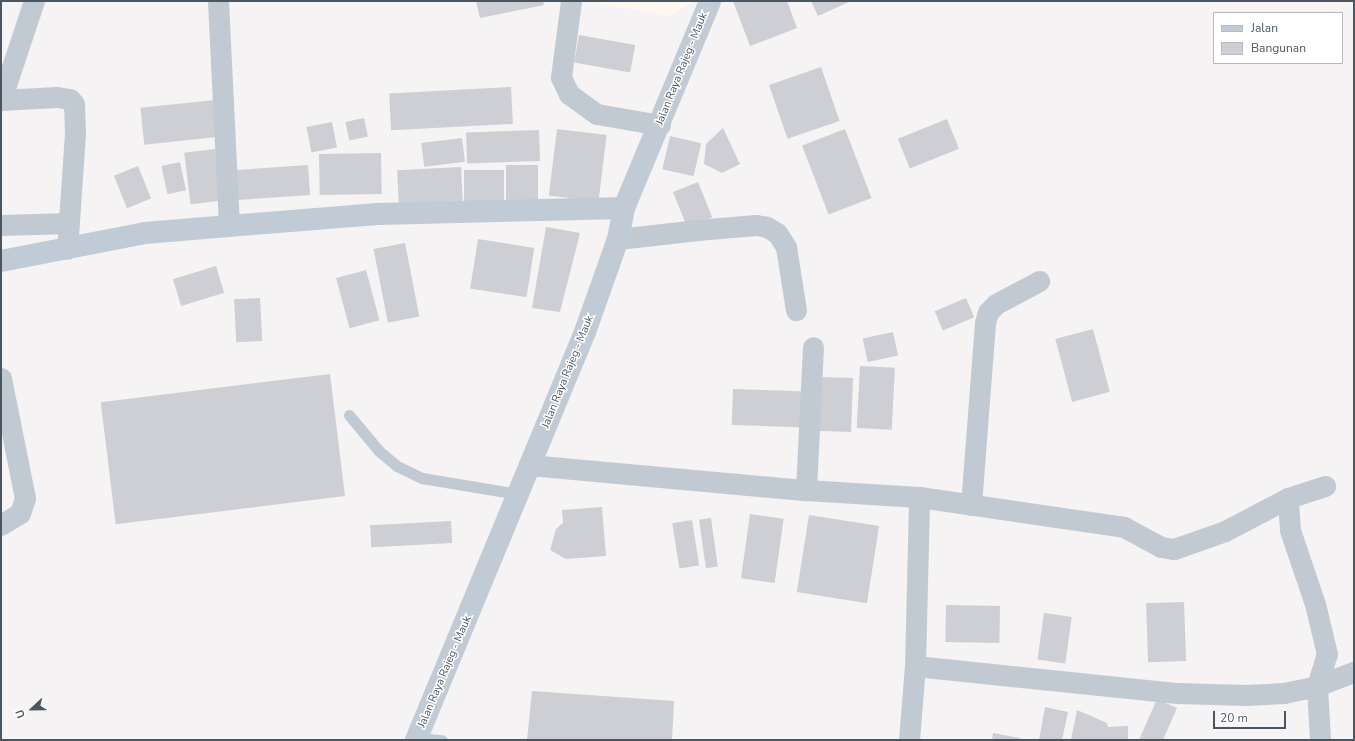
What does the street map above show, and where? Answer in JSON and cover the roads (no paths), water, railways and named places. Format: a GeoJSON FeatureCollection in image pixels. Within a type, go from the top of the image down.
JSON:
{"type":"FeatureCollection","features":[{"type":"Feature","properties":{"kind":"main road","name":"Jalan Raya Rajeg - Mauk"},"geometry":{"type":"LineString","coordinates":[[417,739],[585,332],[618,239],[624,208],[660,125],[710,1]]}},
{"type":"Feature","properties":{"kind":"main road"},"geometry":{"type":"LineString","coordinates":[[1,261],[145,233],[378,214],[624,208]]}},
{"type":"Feature","properties":{"kind":"street"},"geometry":{"type":"LineString","coordinates":[[34,1],[3,90],[31,98],[65,98],[74,104],[75,133],[67,248]]}},
{"type":"Feature","properties":{"kind":"street"},"geometry":{"type":"LineString","coordinates":[[218,1],[230,226]]}},
{"type":"Feature","properties":{"kind":"street"},"geometry":{"type":"LineString","coordinates":[[571,1],[561,77],[569,94],[597,114],[660,125]]}},
{"type":"Feature","properties":{"kind":"street"},"geometry":{"type":"LineString","coordinates":[[1,225],[69,223]]}},
{"type":"Feature","properties":{"kind":"street"},"geometry":{"type":"LineString","coordinates":[[618,239],[726,227],[756,225],[767,227],[777,233],[786,247],[796,310]]}},
{"type":"Feature","properties":{"kind":"street"},"geometry":{"type":"LineString","coordinates":[[971,505],[985,323],[988,312],[996,304],[1039,281]]}},
{"type":"Feature","properties":{"kind":"street"},"geometry":{"type":"LineString","coordinates":[[806,490],[813,347]]}},
{"type":"Feature","properties":{"kind":"street"},"geometry":{"type":"LineString","coordinates":[[1,378],[25,498],[20,513],[1,525]]}},
{"type":"Feature","properties":{"kind":"street"},"geometry":{"type":"LineString","coordinates":[[529,465],[806,490],[919,497],[1124,528],[1161,547],[1174,549],[1225,531],[1288,498],[1325,486]]}},
{"type":"Feature","properties":{"kind":"street"},"geometry":{"type":"LineString","coordinates":[[908,740],[915,666],[919,497]]}},
{"type":"Feature","properties":{"kind":"street"},"geometry":{"type":"LineString","coordinates":[[1288,498],[1290,530],[1315,604],[1327,654],[1317,686],[1320,740]]}},
{"type":"Feature","properties":{"kind":"street"},"geometry":{"type":"LineString","coordinates":[[915,666],[1178,693],[1246,695],[1284,693],[1317,686],[1354,672]]}},
{"type":"Feature","properties":{"kind":"lane"},"geometry":{"type":"LineString","coordinates":[[349,415],[380,451],[403,469],[422,478],[518,494]]}},
{"type":"Feature","properties":{"kind":"lane"},"geometry":{"type":"LineString","coordinates":[[417,739],[442,740]]}}]}
